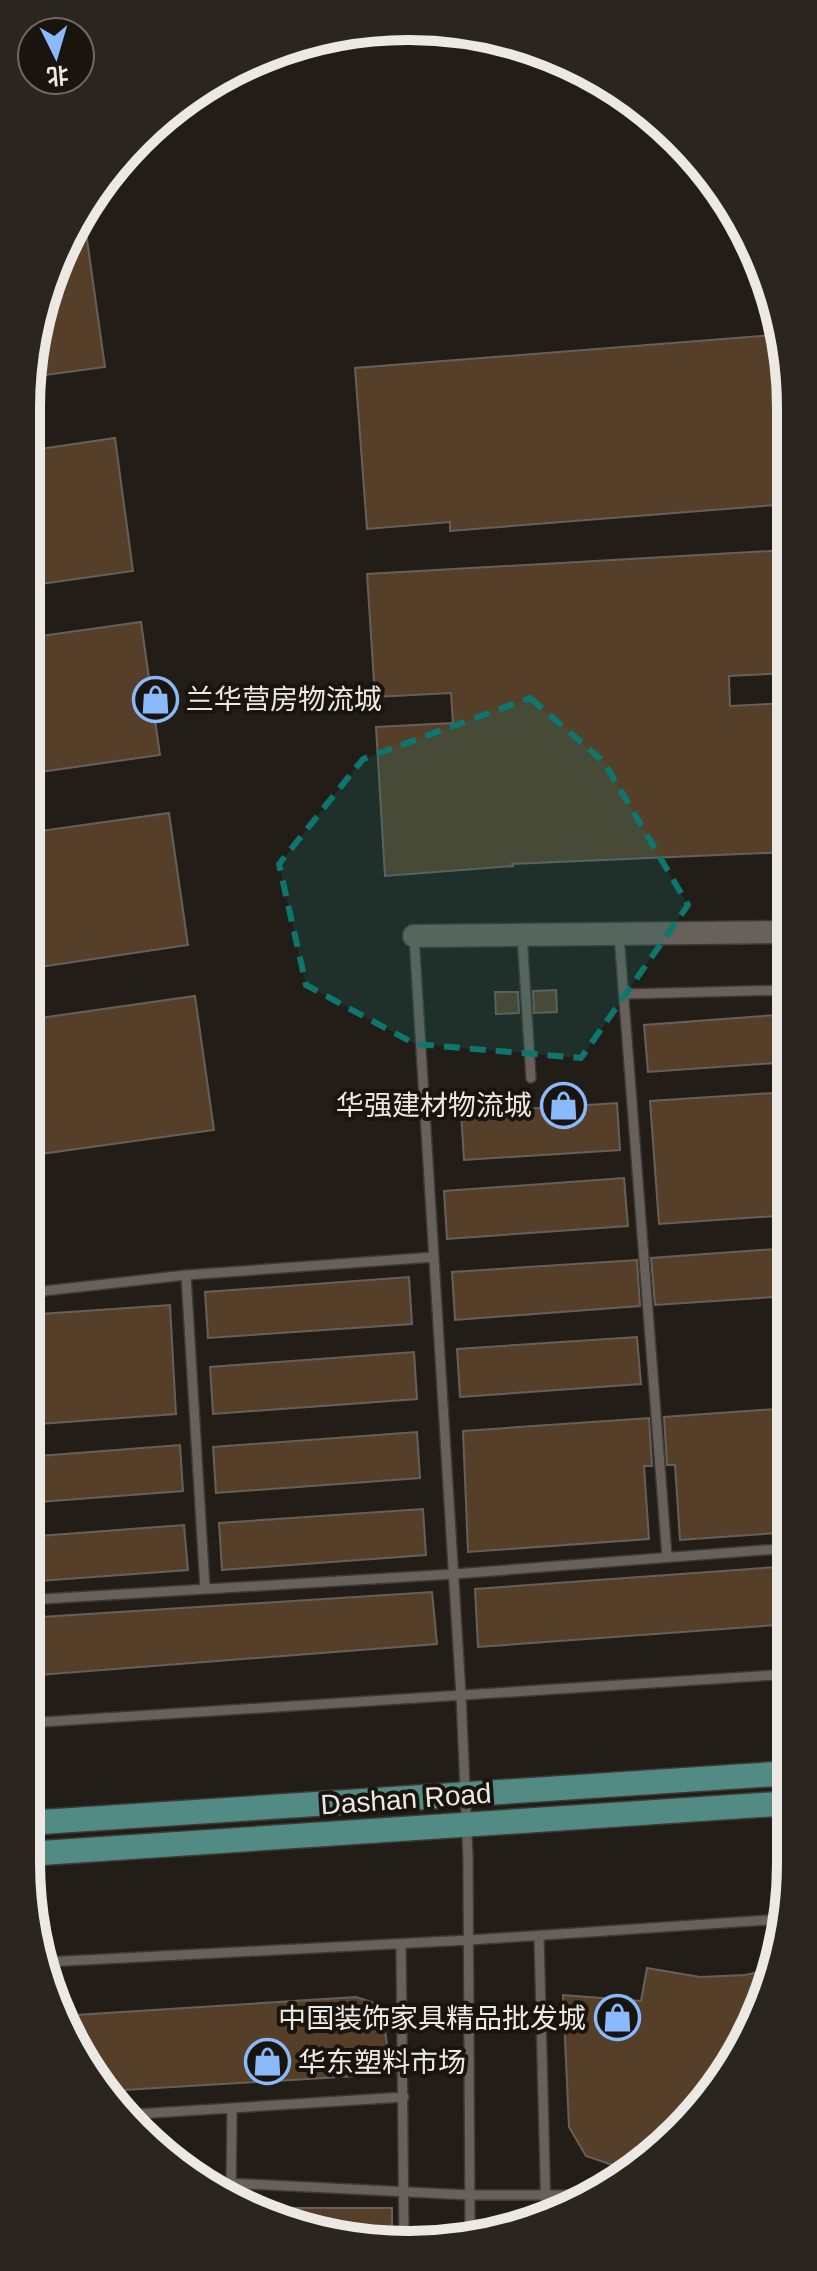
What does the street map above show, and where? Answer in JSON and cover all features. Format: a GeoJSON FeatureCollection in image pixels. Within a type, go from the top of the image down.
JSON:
{"type":"FeatureCollection","features":[{"type":"Feature","properties":{"kind":"main road","name":"Dashan Road"},"geometry":{"type":"LineString","coordinates":[[40,1822],[777,1774]]}},
{"type":"Feature","properties":{"kind":"main road","name":"Dashan Road"},"geometry":{"type":"LineString","coordinates":[[40,1853],[777,1804]]}},
{"type":"Feature","properties":{"kind":"street"},"geometry":{"type":"LineString","coordinates":[[414,936],[777,932]]}},
{"type":"Feature","properties":{"kind":"lane"},"geometry":{"type":"LineString","coordinates":[[619,934],[667,1557]]}},
{"type":"Feature","properties":{"kind":"lane"},"geometry":{"type":"LineString","coordinates":[[522,935],[531,1078]]}},
{"type":"Feature","properties":{"kind":"lane"},"geometry":{"type":"LineString","coordinates":[[414,936],[461,1695],[468,1858],[470,2226]]}},
{"type":"Feature","properties":{"kind":"lane"},"geometry":{"type":"LineString","coordinates":[[625,994],[777,990]]}},
{"type":"Feature","properties":{"kind":"lane"},"geometry":{"type":"LineString","coordinates":[[40,1291],[186,1275],[434,1257]]}},
{"type":"Feature","properties":{"kind":"lane"},"geometry":{"type":"LineString","coordinates":[[186,1275],[205,1588]]}},
{"type":"Feature","properties":{"kind":"lane"},"geometry":{"type":"LineString","coordinates":[[40,1599],[454,1574],[777,1549]]}},
{"type":"Feature","properties":{"kind":"lane"},"geometry":{"type":"LineString","coordinates":[[40,1722],[777,1675]]}},
{"type":"Feature","properties":{"kind":"lane"},"geometry":{"type":"LineString","coordinates":[[53,1960],[401,1944],[772,1920]]}},
{"type":"Feature","properties":{"kind":"lane"},"geometry":{"type":"LineString","coordinates":[[539,1936],[546,2204]]}},
{"type":"Feature","properties":{"kind":"lane"},"geometry":{"type":"LineString","coordinates":[[401,1944],[404,2231]]}},
{"type":"Feature","properties":{"kind":"lane"},"geometry":{"type":"LineString","coordinates":[[139,2114],[404,2097]]}},
{"type":"Feature","properties":{"kind":"lane"},"geometry":{"type":"LineString","coordinates":[[231,2183],[232,2108]]}},
{"type":"Feature","properties":{"kind":"lane"},"geometry":{"type":"LineString","coordinates":[[226,2183],[469,2195],[567,2195]]}},
{"type":"Feature","properties":{"kind":"highlighted area"},"geometry":{"type":"Polygon","coordinates":[[[530,698],[604,762],[688,905],[581,1058],[415,1044],[306,985],[279,864],[363,759],[530,698]]]}},
{"type":"Feature","properties":{"kind":"building"},"geometry":{"type":"Polygon","coordinates":[[[86,230],[105,367],[42,375],[53,313],[68,267],[86,230]]]}},
{"type":"Feature","properties":{"kind":"building"},"geometry":{"type":"Polygon","coordinates":[[[770,335],[776,384],[777,505],[450,531],[450,522],[367,529],[355,368],[770,335]]]}},
{"type":"Feature","properties":{"kind":"building"},"geometry":{"type":"Polygon","coordinates":[[[115,438],[133,571],[40,584],[40,449],[115,438]]]}},
{"type":"Feature","properties":{"kind":"building"},"geometry":{"type":"Polygon","coordinates":[[[777,551],[777,674],[729,676],[730,706],[777,704],[777,853],[512,864],[385,876],[376,727],[453,723],[451,693],[375,697],[367,574],[777,551]]]}},
{"type":"Feature","properties":{"kind":"building"},"geometry":{"type":"Polygon","coordinates":[[[141,622],[160,755],[40,772],[40,636],[141,622]]]}},
{"type":"Feature","properties":{"kind":"building"},"geometry":{"type":"Polygon","coordinates":[[[169,813],[188,945],[40,967],[40,831],[169,813]]]}},
{"type":"Feature","properties":{"kind":"building"},"geometry":{"type":"Polygon","coordinates":[[[556,990],[557,1012],[534,1013],[533,991],[556,990]]]}},
{"type":"Feature","properties":{"kind":"building"},"geometry":{"type":"Polygon","coordinates":[[[495,992],[518,992],[519,1013],[496,1014],[495,992]]]}},
{"type":"Feature","properties":{"kind":"building"},"geometry":{"type":"Polygon","coordinates":[[[195,996],[214,1130],[40,1154],[40,1018],[195,996]]]}},
{"type":"Feature","properties":{"kind":"building"},"geometry":{"type":"Polygon","coordinates":[[[777,1015],[777,1063],[648,1072],[644,1025],[777,1015]]]}},
{"type":"Feature","properties":{"kind":"building"},"geometry":{"type":"Polygon","coordinates":[[[777,1093],[777,1216],[659,1224],[650,1101],[777,1093]]]}},
{"type":"Feature","properties":{"kind":"building"},"geometry":{"type":"Polygon","coordinates":[[[617,1103],[620,1150],[464,1160],[461,1113],[617,1103]]]}},
{"type":"Feature","properties":{"kind":"building"},"geometry":{"type":"Polygon","coordinates":[[[624,1178],[628,1226],[447,1239],[444,1191],[624,1178]]]}},
{"type":"Feature","properties":{"kind":"building"},"geometry":{"type":"Polygon","coordinates":[[[777,1249],[777,1297],[655,1305],[651,1258],[777,1249]]]}},
{"type":"Feature","properties":{"kind":"building"},"geometry":{"type":"Polygon","coordinates":[[[637,1260],[640,1306],[455,1320],[452,1272],[637,1260]]]}},
{"type":"Feature","properties":{"kind":"building"},"geometry":{"type":"Polygon","coordinates":[[[409,1277],[412,1324],[208,1338],[205,1292],[409,1277]]]}},
{"type":"Feature","properties":{"kind":"building"},"geometry":{"type":"Polygon","coordinates":[[[170,1305],[176,1414],[40,1424],[40,1314],[170,1305]]]}},
{"type":"Feature","properties":{"kind":"building"},"geometry":{"type":"Polygon","coordinates":[[[637,1337],[641,1384],[460,1397],[457,1349],[637,1337]]]}},
{"type":"Feature","properties":{"kind":"building"},"geometry":{"type":"Polygon","coordinates":[[[414,1352],[417,1399],[213,1414],[210,1367],[414,1352]]]}},
{"type":"Feature","properties":{"kind":"building"},"geometry":{"type":"Polygon","coordinates":[[[777,1409],[777,1533],[680,1540],[675,1465],[667,1465],[664,1417],[777,1409]]]}},
{"type":"Feature","properties":{"kind":"building"},"geometry":{"type":"Polygon","coordinates":[[[649,1418],[652,1466],[644,1466],[649,1539],[468,1552],[463,1431],[649,1418]]]}},
{"type":"Feature","properties":{"kind":"building"},"geometry":{"type":"Polygon","coordinates":[[[417,1432],[420,1478],[216,1493],[213,1447],[417,1432]]]}},
{"type":"Feature","properties":{"kind":"building"},"geometry":{"type":"Polygon","coordinates":[[[180,1445],[183,1491],[40,1502],[40,1456],[180,1445]]]}},
{"type":"Feature","properties":{"kind":"building"},"geometry":{"type":"Polygon","coordinates":[[[423,1509],[426,1555],[222,1570],[219,1523],[423,1509]]]}},
{"type":"Feature","properties":{"kind":"building"},"geometry":{"type":"Polygon","coordinates":[[[184,1525],[188,1570],[40,1581],[40,1536],[184,1525]]]}},
{"type":"Feature","properties":{"kind":"building"},"geometry":{"type":"Polygon","coordinates":[[[777,1567],[777,1625],[478,1647],[475,1589],[777,1567]]]}},
{"type":"Feature","properties":{"kind":"building"},"geometry":{"type":"Polygon","coordinates":[[[432,1592],[437,1644],[40,1675],[40,1617],[432,1592]]]}},
{"type":"Feature","properties":{"kind":"building"},"geometry":{"type":"Polygon","coordinates":[[[647,1968],[700,1977],[760,1972],[749,2004],[728,2047],[701,2087],[651,2140],[617,2166],[586,2156],[569,2127],[563,1995],[641,2001],[647,1968]]]}},
{"type":"Feature","properties":{"kind":"building"},"geometry":{"type":"Polygon","coordinates":[[[356,1997],[375,2003],[383,2015],[387,2045],[378,2065],[357,2076],[119,2090],[89,2047],[73,2015],[356,1997]]]}},
{"type":"Feature","properties":{"kind":"building"},"geometry":{"type":"Polygon","coordinates":[[[281,2208],[392,2208],[392,2230],[337,2224],[281,2208]]]}},
{"type":"Feature","properties":{"kind":"place","name":"兰华营房物流城"},"geometry":{"type":"Point","coordinates":[155,699]}},
{"type":"Feature","properties":{"kind":"place","name":"华强建材物流城"},"geometry":{"type":"Point","coordinates":[563,1105]}},
{"type":"Feature","properties":{"kind":"place","name":"中国装饰家具精品批发城"},"geometry":{"type":"Point","coordinates":[617,2018]}},
{"type":"Feature","properties":{"kind":"place","name":"华东塑料市场"},"geometry":{"type":"Point","coordinates":[267,2062]}}]}
